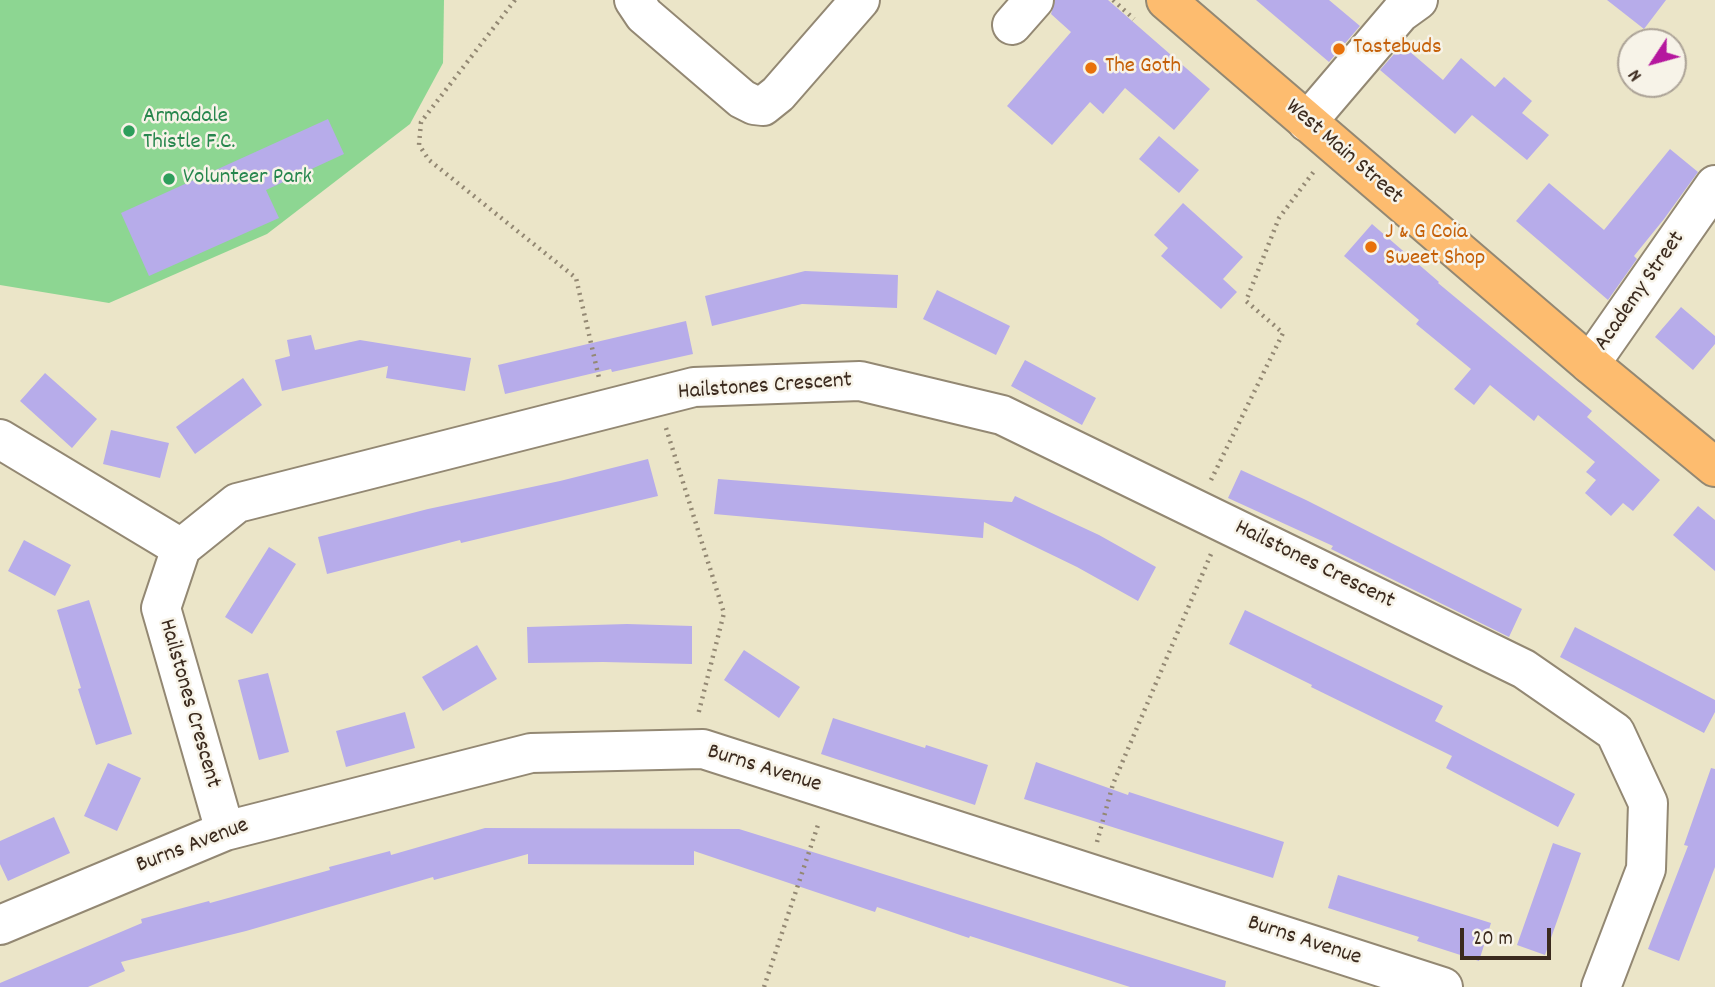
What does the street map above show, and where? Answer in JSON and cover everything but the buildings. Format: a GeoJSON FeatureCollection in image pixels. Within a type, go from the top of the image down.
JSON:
{"type":"FeatureCollection","features":[{"type":"Feature","properties":{"kind":"main road","name":"West Main Street"},"geometry":{"type":"LineString","coordinates":[[1150,9],[1321,134],[1715,467]]}},
{"type":"Feature","properties":{"kind":"street"},"geometry":{"type":"LineString","coordinates":[[634,0],[644,15],[742,99],[763,106],[778,94],[860,0]]}},
{"type":"Feature","properties":{"kind":"street"},"geometry":{"type":"LineString","coordinates":[[1321,134],[1401,13],[1418,0]]}},
{"type":"Feature","properties":{"kind":"street","name":"Academy Street"},"geometry":{"type":"LineString","coordinates":[[1590,364],[1704,226],[1715,185]]}},
{"type":"Feature","properties":{"kind":"street","name":"Hailstones Crescent"},"geometry":{"type":"LineString","coordinates":[[225,831],[161,608],[181,548],[237,503],[694,387],[860,381],[1002,415],[1524,669],[1615,732],[1648,803],[1646,869],[1601,987]]}},
{"type":"Feature","properties":{"kind":"street"},"geometry":{"type":"LineString","coordinates":[[0,439],[181,548]]}},
{"type":"Feature","properties":{"kind":"street","name":"Burns Avenue"},"geometry":{"type":"LineString","coordinates":[[0,925],[225,831],[531,753],[703,749],[1443,987]]}},
{"type":"Feature","properties":{"kind":"path"},"geometry":{"type":"LineString","coordinates":[[515,0],[421,122],[419,145],[429,160],[576,278],[607,410]]}},
{"type":"Feature","properties":{"kind":"path"},"geometry":{"type":"LineString","coordinates":[[1113,0],[1150,9]]}},
{"type":"Feature","properties":{"kind":"path"},"geometry":{"type":"LineString","coordinates":[[1088,873],[1113,784],[1211,516],[1283,333],[1245,301],[1279,218],[1321,134]]}},
{"type":"Feature","properties":{"kind":"path"},"geometry":{"type":"LineString","coordinates":[[657,397],[724,613],[689,750]]}},
{"type":"Feature","properties":{"kind":"path"},"geometry":{"type":"LineString","coordinates":[[764,987],[830,790]]}},
{"type":"Feature","properties":{"kind":"green space","name":"Armadale Thistle F.C."},"geometry":{"type":"Polygon","coordinates":[[[0,0],[444,0],[443,63],[410,124],[267,234],[109,303],[0,285],[0,0]]]}},
{"type":"Feature","properties":{"kind":"place","name":"Tastebuds"},"geometry":{"type":"Point","coordinates":[1339,49]}},
{"type":"Feature","properties":{"kind":"place","name":"The Goth"},"geometry":{"type":"Point","coordinates":[1091,68]}},
{"type":"Feature","properties":{"kind":"place","name":"Armadale Thistle F.C."},"geometry":{"type":"Point","coordinates":[129,131]}},
{"type":"Feature","properties":{"kind":"place","name":"Volunteer Park"},"geometry":{"type":"Point","coordinates":[169,179]}},
{"type":"Feature","properties":{"kind":"place","name":"J & G Coia Sweet Shop"},"geometry":{"type":"Point","coordinates":[1371,247]}}]}
